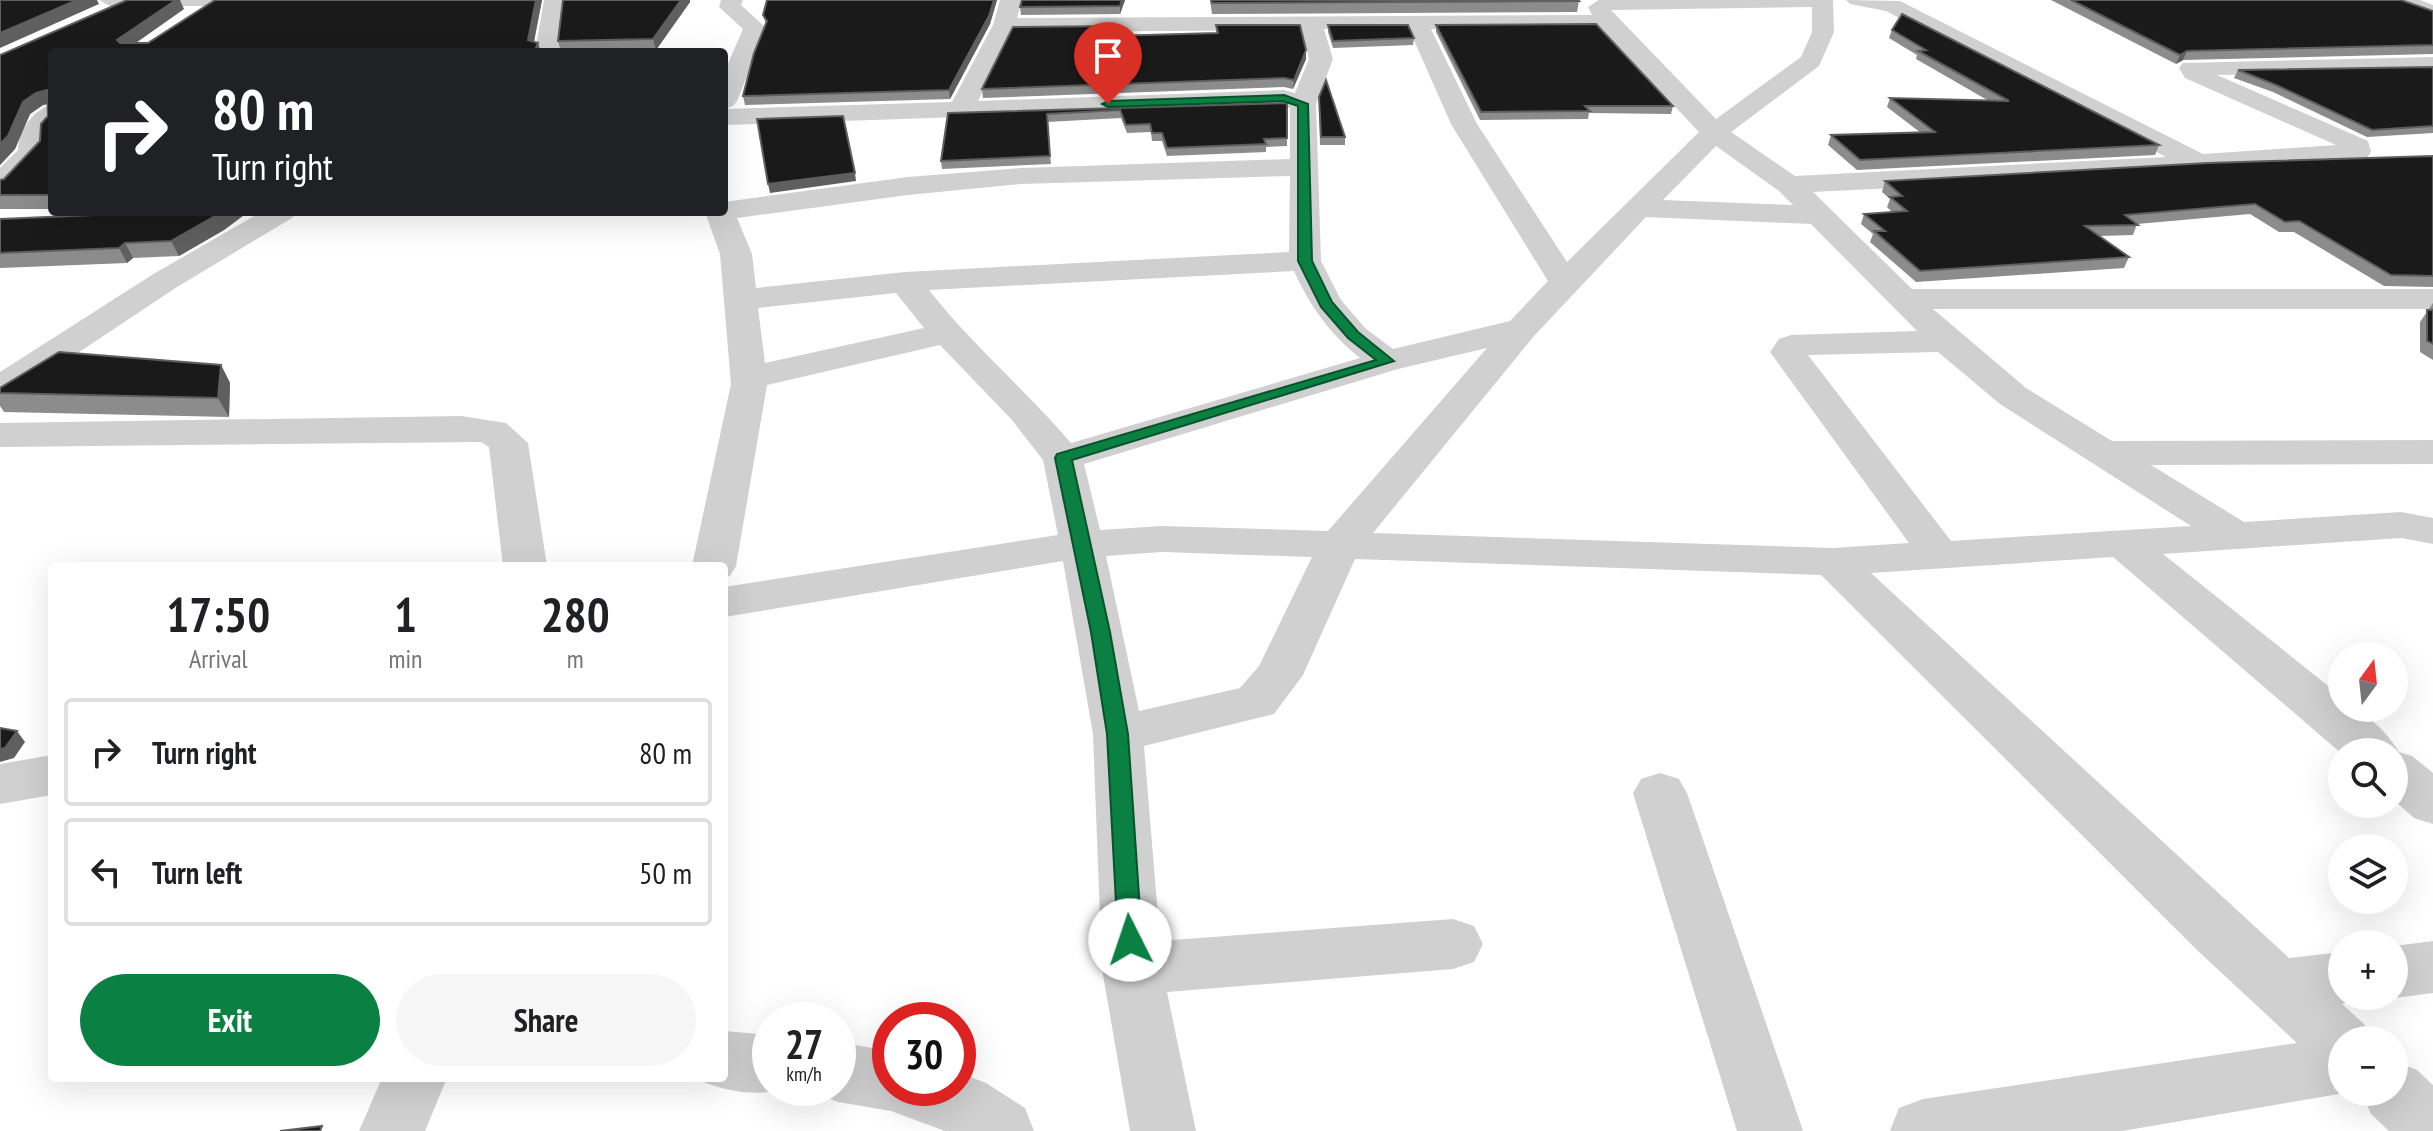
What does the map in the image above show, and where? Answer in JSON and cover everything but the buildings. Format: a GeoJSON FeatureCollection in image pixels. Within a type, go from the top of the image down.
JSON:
{"type":"FeatureCollection","features":[{"type":"Feature","properties":{"kind":"street"},"geometry":{"type":"LineString","coordinates":[[110,0],[219,0]]}},
{"type":"Feature","properties":{"kind":"street"},"geometry":{"type":"LineString","coordinates":[[181,24],[219,0]]}},
{"type":"Feature","properties":{"kind":"street"},"geometry":{"type":"LineString","coordinates":[[548,48],[555,0]]}},
{"type":"Feature","properties":{"kind":"street"},"geometry":{"type":"LineString","coordinates":[[728,92],[755,28],[733,11],[730,7],[732,0]]}},
{"type":"Feature","properties":{"kind":"street"},"geometry":{"type":"LineString","coordinates":[[1857,0],[1892,6],[2199,163]]}},
{"type":"Feature","properties":{"kind":"street"},"geometry":{"type":"LineString","coordinates":[[2402,0],[2433,13]]}},
{"type":"Feature","properties":{"kind":"street"},"geometry":{"type":"LineString","coordinates":[[89,19],[130,1]]}},
{"type":"Feature","properties":{"kind":"street"},"geometry":{"type":"LineString","coordinates":[[1118,734],[1256,702],[1279,675],[1340,545],[1522,329],[1714,132],[1811,61],[1823,32],[1822,1],[1615,2],[1599,7],[1607,21],[1714,132],[1789,185],[1946,341],[2013,396],[2235,535]]}},
{"type":"Feature","properties":{"kind":"street"},"geometry":{"type":"LineString","coordinates":[[961,109],[1008,13],[1246,12],[1311,23],[1607,21]]}},
{"type":"Feature","properties":{"kind":"street"},"geometry":{"type":"LineString","coordinates":[[1417,22],[1437,76],[1459,117],[1492,173],[1565,282]]}},
{"type":"Feature","properties":{"kind":"street"},"geometry":{"type":"LineString","coordinates":[[1311,23],[1321,59],[1303,104],[1305,261],[1326,304],[1353,335],[1387,361]]}},
{"type":"Feature","properties":{"kind":"street"},"geometry":{"type":"LineString","coordinates":[[1789,185],[2199,163],[2360,150],[2345,139],[2193,73],[2191,68],[2433,64]]}},
{"type":"Feature","properties":{"kind":"street"},"geometry":{"type":"LineString","coordinates":[[728,117],[1284,98],[1303,104]]}},
{"type":"Feature","properties":{"kind":"street"},"geometry":{"type":"LineString","coordinates":[[0,184],[31,152],[32,135],[48,117]]}},
{"type":"Feature","properties":{"kind":"street"},"geometry":{"type":"LineString","coordinates":[[728,210],[908,186],[1021,176],[1304,167]]}},
{"type":"Feature","properties":{"kind":"street"},"geometry":{"type":"LineString","coordinates":[[1638,208],[1819,215]]}},
{"type":"Feature","properties":{"kind":"street"},"geometry":{"type":"LineString","coordinates":[[0,388],[166,280],[275,216]]}},
{"type":"Feature","properties":{"kind":"street"},"geometry":{"type":"LineString","coordinates":[[715,562],[748,378],[736,254],[724,216]]}},
{"type":"Feature","properties":{"kind":"street"},"geometry":{"type":"LineString","coordinates":[[741,300],[905,282],[1305,261]]}},
{"type":"Feature","properties":{"kind":"street"},"geometry":{"type":"LineString","coordinates":[[905,282],[1025,412],[1063,458],[1118,734],[1132,969],[1163,1131]]}},
{"type":"Feature","properties":{"kind":"street"},"geometry":{"type":"LineString","coordinates":[[1902,299],[2433,299]]}},
{"type":"Feature","properties":{"kind":"street"},"geometry":{"type":"LineString","coordinates":[[1063,458],[1387,361],[1522,329]]}},
{"type":"Feature","properties":{"kind":"street"},"geometry":{"type":"LineString","coordinates":[[748,378],[949,333]]}},
{"type":"Feature","properties":{"kind":"street"},"geometry":{"type":"LineString","coordinates":[[1940,556],[1788,352],[1791,346],[1813,344],[1946,341]]}},
{"type":"Feature","properties":{"kind":"street"},"geometry":{"type":"LineString","coordinates":[[0,435],[461,428],[492,431],[508,443],[524,562]]}},
{"type":"Feature","properties":{"kind":"street"},"geometry":{"type":"LineString","coordinates":[[2103,453],[2433,452]]}},
{"type":"Feature","properties":{"kind":"street"},"geometry":{"type":"LineString","coordinates":[[728,601],[1081,545],[1162,539],[1833,562],[2401,525],[2433,531]]}},
{"type":"Feature","properties":{"kind":"street"},"geometry":{"type":"LineString","coordinates":[[2124,544],[2357,738]]}},
{"type":"Feature","properties":{"kind":"street"},"geometry":{"type":"LineString","coordinates":[[1833,562],[2328,1031]]}},
{"type":"Feature","properties":{"kind":"street"},"geometry":{"type":"LineString","coordinates":[[0,784],[48,776]]}},
{"type":"Feature","properties":{"kind":"street"},"geometry":{"type":"LineString","coordinates":[[2408,782],[2433,803]]}},
{"type":"Feature","properties":{"kind":"street"},"geometry":{"type":"LineString","coordinates":[[1660,793],[1770,1131]]}},
{"type":"Feature","properties":{"kind":"street"},"geometry":{"type":"LineString","coordinates":[[1132,969],[1453,944]]}},
{"type":"Feature","properties":{"kind":"street"},"geometry":{"type":"LineString","coordinates":[[2408,970],[2433,967]]}},
{"type":"Feature","properties":{"kind":"street"},"geometry":{"type":"LineString","coordinates":[[2278,986],[2328,980]]}},
{"type":"Feature","properties":{"kind":"street"},"geometry":{"type":"LineString","coordinates":[[728,1060],[752,1062]]}},
{"type":"Feature","properties":{"kind":"street"},"geometry":{"type":"LineString","coordinates":[[1923,1131],[2328,1068]]}},
{"type":"Feature","properties":{"kind":"street"},"geometry":{"type":"LineString","coordinates":[[392,1131],[413,1082]]}},
{"type":"Feature","properties":{"kind":"street"},"geometry":{"type":"LineString","coordinates":[[2408,1105],[2433,1129]]}},
{"type":"Feature","properties":{"kind":"street"},"geometry":{"type":"LineString","coordinates":[[964,1106],[1001,1131]]}},
{"type":"Feature","properties":{"kind":"route"},"geometry":{"type":"LineString","coordinates":[[1108,104],[1284,98],[1303,104],[1305,261],[1326,304],[1353,335],[1387,361],[1063,458],[1118,734],[1130,940]]}}]}
